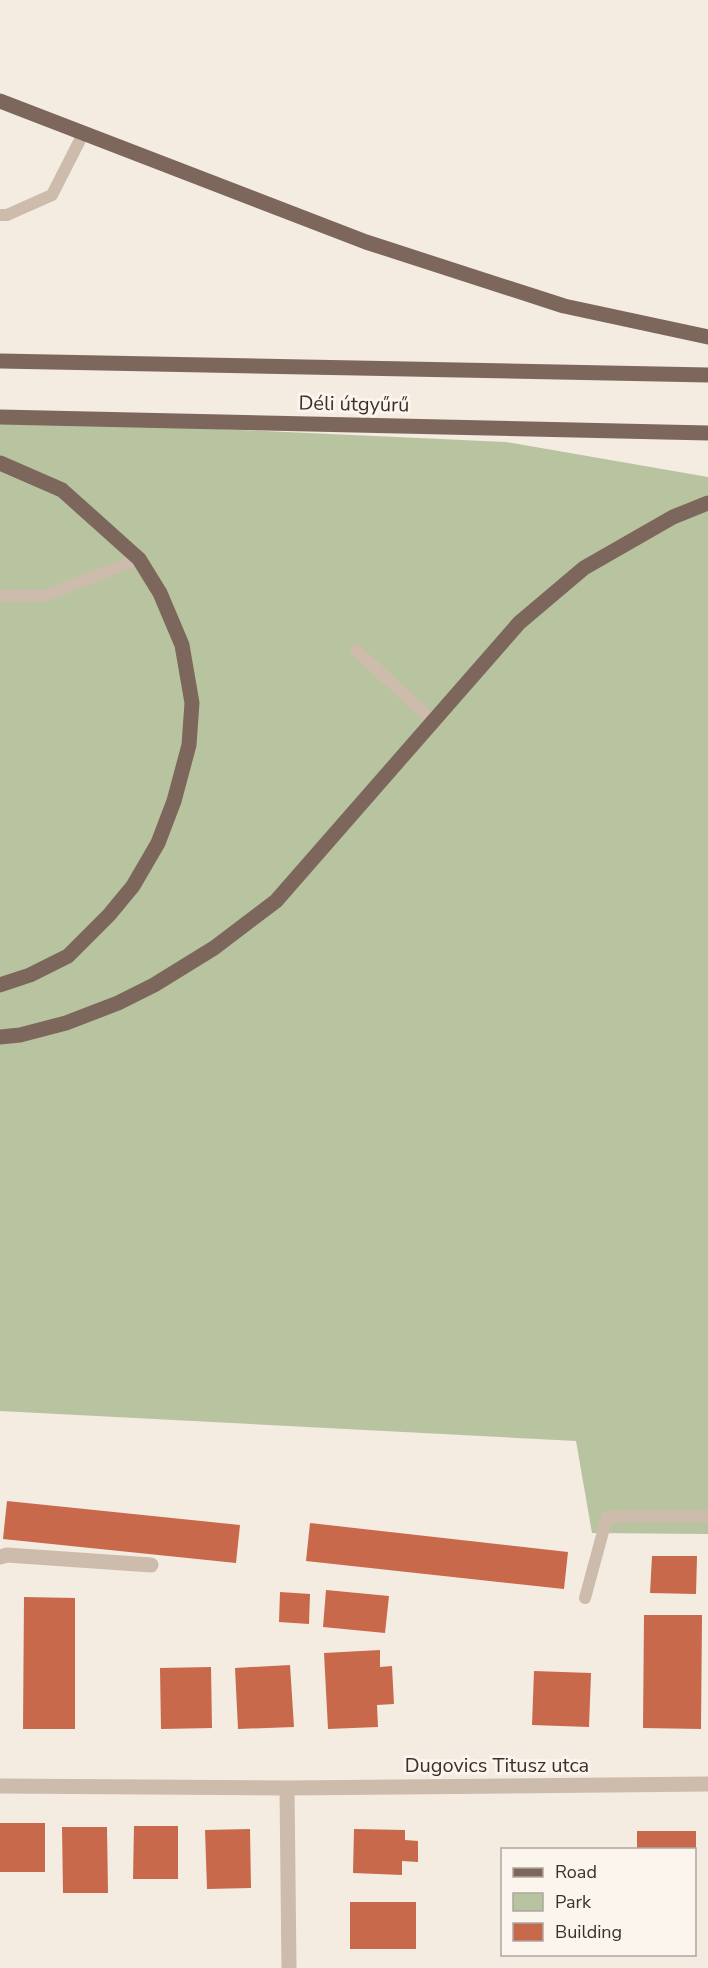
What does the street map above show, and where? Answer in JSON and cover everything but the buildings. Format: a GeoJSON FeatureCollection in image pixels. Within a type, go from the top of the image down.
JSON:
{"type":"FeatureCollection","features":[{"type":"Feature","properties":{"kind":"main road"},"geometry":{"type":"LineString","coordinates":[[0,101],[388,249],[564,306],[708,337]]}},
{"type":"Feature","properties":{"kind":"main road","name":"Déli útgyűrű"},"geometry":{"type":"LineString","coordinates":[[0,361],[708,375]]}},
{"type":"Feature","properties":{"kind":"main road","name":"Déli útgyűrű"},"geometry":{"type":"LineString","coordinates":[[0,417],[708,433]]}},
{"type":"Feature","properties":{"kind":"main road"},"geometry":{"type":"LineString","coordinates":[[0,463],[62,490],[139,559],[160,593],[182,645],[192,704],[189,745],[174,801],[158,843],[133,886],[109,915],[68,956],[30,975],[0,985]]}},
{"type":"Feature","properties":{"kind":"main road"},"geometry":{"type":"LineString","coordinates":[[0,1037],[20,1035],[66,1023],[154,986],[214,948],[276,902],[519,623],[584,568],[673,517],[708,503]]}},
{"type":"Feature","properties":{"kind":"main road"},"geometry":{"type":"LineString","coordinates":[[0,976],[30,975]]}},
{"type":"Feature","properties":{"kind":"street"},"geometry":{"type":"LineString","coordinates":[[0,1557],[7,1555],[151,1565]]}},
{"type":"Feature","properties":{"kind":"street","name":"Dugovics Titusz utca"},"geometry":{"type":"LineString","coordinates":[[0,1786],[287,1788],[708,1784]]}},
{"type":"Feature","properties":{"kind":"street"},"geometry":{"type":"LineString","coordinates":[[287,1788],[289,1968]]}},
{"type":"Feature","properties":{"kind":"lane"},"geometry":{"type":"LineString","coordinates":[[0,215],[7,215],[51,195],[83,134]]}},
{"type":"Feature","properties":{"kind":"lane"},"geometry":{"type":"LineString","coordinates":[[0,596],[47,594],[139,559]]}},
{"type":"Feature","properties":{"kind":"lane"},"geometry":{"type":"LineString","coordinates":[[356,650],[433,721]]}},
{"type":"Feature","properties":{"kind":"lane"},"geometry":{"type":"LineString","coordinates":[[585,1598],[607,1517],[708,1516]]}},
{"type":"Feature","properties":{"kind":"green space"},"geometry":{"type":"Polygon","coordinates":[[[0,419],[506,442],[708,477],[708,1534],[592,1533],[576,1441],[0,1411],[0,419]]]}}]}
